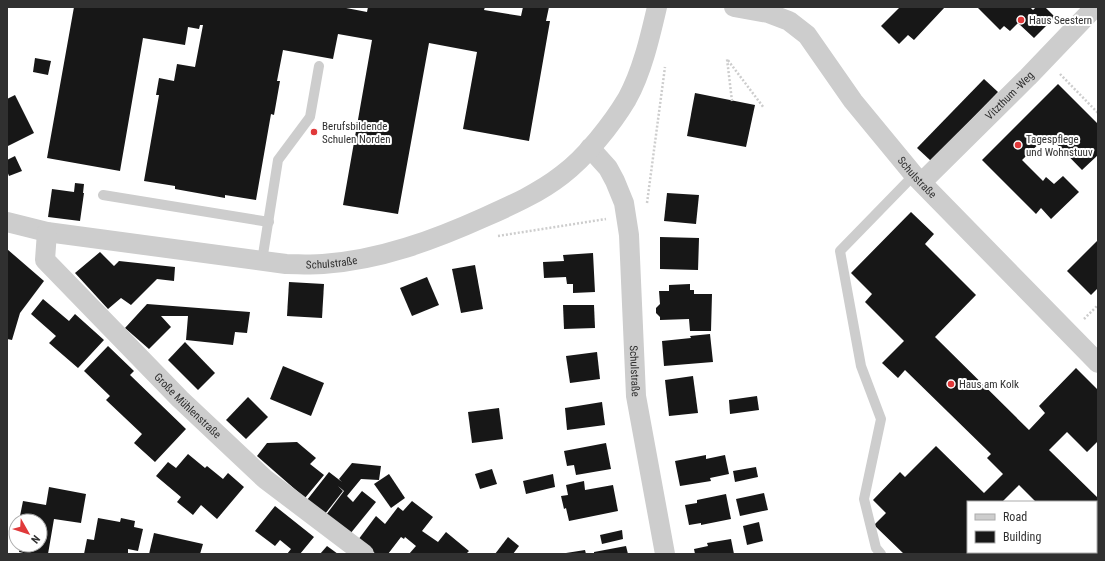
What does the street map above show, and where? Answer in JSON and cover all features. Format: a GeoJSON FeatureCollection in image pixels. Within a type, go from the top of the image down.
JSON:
{"type":"FeatureCollection","features":[{"type":"Feature","properties":{"kind":"street","name":"Schulstraße"},"geometry":{"type":"LineString","coordinates":[[7,222],[47,232],[286,264],[323,264],[364,258],[404,249],[459,228],[534,194],[563,174],[590,148],[610,124],[627,98],[642,65],[657,7]]}},
{"type":"Feature","properties":{"kind":"street","name":"Schulstraße"},"geometry":{"type":"LineString","coordinates":[[734,7],[768,13],[789,21],[807,35],[853,101],[918,178],[1098,363]]}},
{"type":"Feature","properties":{"kind":"street","name":"Vitzthum -Weg"},"geometry":{"type":"LineString","coordinates":[[918,178],[1045,59],[1096,7]]}},
{"type":"Feature","properties":{"kind":"street","name":"Schulstraße"},"geometry":{"type":"LineString","coordinates":[[590,148],[608,168],[624,203],[629,235],[636,396],[665,554]]}},
{"type":"Feature","properties":{"kind":"street","name":"Große Mühlenstraße"},"geometry":{"type":"LineString","coordinates":[[47,232],[44,260],[180,399],[265,479],[364,554]]}},
{"type":"Feature","properties":{"kind":"lane"},"geometry":{"type":"LineString","coordinates":[[262,261],[278,160],[310,117],[319,66]]}},
{"type":"Feature","properties":{"kind":"lane"},"geometry":{"type":"LineString","coordinates":[[881,554],[876,548],[864,498],[881,419],[861,366],[840,251],[918,178]]}},
{"type":"Feature","properties":{"kind":"lane"},"geometry":{"type":"LineString","coordinates":[[103,195],[269,222]]}},
{"type":"Feature","properties":{"kind":"path"},"geometry":{"type":"LineString","coordinates":[[732,101],[727,59],[764,108]]}},
{"type":"Feature","properties":{"kind":"path"},"geometry":{"type":"LineString","coordinates":[[1045,59],[1098,113]]}},
{"type":"Feature","properties":{"kind":"building"},"geometry":{"type":"Polygon","coordinates":[[[74,7],[341,7],[367,12],[368,7],[485,7],[484,10],[521,16],[523,7],[549,7],[546,21],[550,21],[529,141],[463,129],[477,52],[429,43],[398,214],[343,205],[372,40],[338,34],[333,59],[283,50],[277,81],[280,81],[274,115],[271,114],[256,200],[225,195],[225,198],[175,189],[175,186],[144,181],[159,95],[156,95],[159,78],[174,81],[177,64],[195,67],[203,25],[200,25],[199,29],[188,27],[185,45],[143,38],[120,171],[47,158],[74,7]]]}},
{"type":"Feature","properties":{"kind":"building"},"geometry":{"type":"Polygon","coordinates":[[[900,7],[945,7],[914,40],[908,35],[899,44],[881,26],[900,7]]]}},
{"type":"Feature","properties":{"kind":"building","name":"Haus Seestern"},"geometry":{"type":"Polygon","coordinates":[[[977,7],[1030,7],[1033,10],[1036,7],[1045,7],[1055,17],[1034,38],[1018,23],[1010,31],[1004,26],[1000,30],[977,7]]]}},
{"type":"Feature","properties":{"kind":"building"},"geometry":{"type":"Polygon","coordinates":[[[35,58],[51,61],[48,75],[33,72],[35,58]]]}},
{"type":"Feature","properties":{"kind":"building"},"geometry":{"type":"Polygon","coordinates":[[[984,79],[998,92],[931,161],[917,148],[984,79]]]}},
{"type":"Feature","properties":{"kind":"building","name":"Tagespflege und Wohnstuuv"},"geometry":{"type":"Polygon","coordinates":[[[1058,84],[1098,124],[1098,155],[1082,170],[1048,135],[1022,160],[1043,181],[1046,177],[1054,184],[1063,176],[1079,192],[1051,219],[1041,208],[1036,214],[982,160],[1058,84]]]}},
{"type":"Feature","properties":{"kind":"building"},"geometry":{"type":"Polygon","coordinates":[[[695,93],[755,105],[746,147],[687,136],[695,93]]]}},
{"type":"Feature","properties":{"kind":"building"},"geometry":{"type":"Polygon","coordinates":[[[15,95],[34,133],[8,146],[7,99],[15,95]]]}},
{"type":"Feature","properties":{"kind":"building"},"geometry":{"type":"Polygon","coordinates":[[[15,156],[22,171],[9,176],[7,171],[7,160],[15,156]]]}},
{"type":"Feature","properties":{"kind":"building"},"geometry":{"type":"Polygon","coordinates":[[[75,183],[84,184],[80,221],[48,217],[52,189],[74,192],[75,183]]]}},
{"type":"Feature","properties":{"kind":"building"},"geometry":{"type":"Polygon","coordinates":[[[667,193],[699,195],[696,224],[664,221],[667,193]]]}},
{"type":"Feature","properties":{"kind":"building","name":"Haus am Kolk"},"geometry":{"type":"Polygon","coordinates":[[[911,212],[934,234],[925,244],[976,295],[935,337],[1029,430],[1045,413],[1039,406],[1076,368],[1098,390],[1098,441],[1087,452],[1067,432],[1049,450],[1098,498],[1098,511],[1097,512],[1097,501],[1035,501],[1019,485],[1003,501],[967,501],[967,553],[1044,554],[904,554],[874,525],[886,513],[873,500],[900,472],[905,477],[936,446],[984,493],[1003,474],[987,458],[991,454],[905,370],[898,378],[882,363],[904,341],[865,302],[872,294],[851,273],[911,212]]]}},
{"type":"Feature","properties":{"kind":"building"},"geometry":{"type":"Polygon","coordinates":[[[660,237],[699,238],[698,270],[660,269],[660,237]]]}},
{"type":"Feature","properties":{"kind":"building"},"geometry":{"type":"Polygon","coordinates":[[[1098,240],[1098,288],[1091,295],[1067,271],[1098,240]]]}},
{"type":"Feature","properties":{"kind":"building"},"geometry":{"type":"Polygon","coordinates":[[[7,249],[44,281],[20,313],[12,340],[7,339],[7,249]]]}},
{"type":"Feature","properties":{"kind":"building"},"geometry":{"type":"Polygon","coordinates":[[[100,252],[114,266],[119,261],[175,267],[174,281],[157,279],[131,305],[121,298],[108,309],[75,273],[100,252]]]}},
{"type":"Feature","properties":{"kind":"building"},"geometry":{"type":"Polygon","coordinates":[[[593,253],[595,292],[573,293],[573,284],[567,284],[566,277],[544,278],[543,262],[564,261],[563,255],[593,253]]]}},
{"type":"Feature","properties":{"kind":"building"},"geometry":{"type":"Polygon","coordinates":[[[475,265],[483,309],[461,313],[452,269],[475,265]]]}},
{"type":"Feature","properties":{"kind":"building"},"geometry":{"type":"Polygon","coordinates":[[[427,277],[439,305],[412,316],[400,288],[427,277]]]}},
{"type":"Feature","properties":{"kind":"building"},"geometry":{"type":"Polygon","coordinates":[[[289,282],[324,284],[322,318],[287,316],[289,282]]]}},
{"type":"Feature","properties":{"kind":"building"},"geometry":{"type":"Polygon","coordinates":[[[690,284],[690,290],[694,290],[694,294],[712,294],[711,331],[690,331],[689,319],[660,320],[660,317],[656,313],[656,308],[660,304],[659,291],[669,291],[669,285],[690,284]]]}},
{"type":"Feature","properties":{"kind":"building"},"geometry":{"type":"Polygon","coordinates":[[[43,299],[69,321],[75,314],[104,340],[78,368],[49,343],[56,336],[31,314],[43,299]]]}},
{"type":"Feature","properties":{"kind":"building"},"geometry":{"type":"Polygon","coordinates":[[[147,304],[250,312],[247,333],[235,332],[233,345],[186,340],[188,316],[161,316],[171,327],[149,349],[125,328],[147,304]]]}},
{"type":"Feature","properties":{"kind":"building"},"geometry":{"type":"Polygon","coordinates":[[[563,305],[594,305],[595,328],[564,329],[563,305]]]}},
{"type":"Feature","properties":{"kind":"building"},"geometry":{"type":"Polygon","coordinates":[[[710,334],[713,362],[664,366],[662,341],[691,338],[690,336],[710,334]]]}},
{"type":"Feature","properties":{"kind":"building"},"geometry":{"type":"Polygon","coordinates":[[[185,342],[215,373],[198,390],[168,360],[185,342]]]}},
{"type":"Feature","properties":{"kind":"building"},"geometry":{"type":"Polygon","coordinates":[[[108,346],[134,371],[130,375],[186,429],[155,462],[134,443],[142,434],[106,400],[110,396],[84,371],[108,346]]]}},
{"type":"Feature","properties":{"kind":"building"},"geometry":{"type":"Polygon","coordinates":[[[597,352],[600,379],[570,383],[566,356],[597,352]]]}},
{"type":"Feature","properties":{"kind":"building"},"geometry":{"type":"Polygon","coordinates":[[[283,366],[324,383],[311,416],[270,399],[283,366]]]}},
{"type":"Feature","properties":{"kind":"building"},"geometry":{"type":"Polygon","coordinates":[[[693,376],[698,413],[669,416],[665,380],[693,376]]]}},
{"type":"Feature","properties":{"kind":"building"},"geometry":{"type":"Polygon","coordinates":[[[757,396],[759,410],[730,414],[729,400],[757,396]]]}},
{"type":"Feature","properties":{"kind":"building"},"geometry":{"type":"Polygon","coordinates":[[[248,397],[268,417],[246,439],[226,420],[248,397]]]}},
{"type":"Feature","properties":{"kind":"building"},"geometry":{"type":"Polygon","coordinates":[[[602,402],[605,425],[567,430],[565,408],[602,402]]]}},
{"type":"Feature","properties":{"kind":"building"},"geometry":{"type":"Polygon","coordinates":[[[499,408],[503,439],[472,443],[468,412],[499,408]]]}},
{"type":"Feature","properties":{"kind":"building"},"geometry":{"type":"Polygon","coordinates":[[[297,442],[316,458],[310,464],[324,475],[305,498],[257,456],[267,443],[297,442]]]}},
{"type":"Feature","properties":{"kind":"building"},"geometry":{"type":"Polygon","coordinates":[[[606,443],[611,469],[576,475],[574,465],[567,466],[564,451],[606,443]]]}},
{"type":"Feature","properties":{"kind":"building"},"geometry":{"type":"Polygon","coordinates":[[[188,454],[205,468],[207,466],[223,479],[228,473],[244,487],[217,519],[201,505],[193,515],[177,502],[181,497],[156,476],[168,462],[176,468],[188,454]]]}},
{"type":"Feature","properties":{"kind":"building"},"geometry":{"type":"Polygon","coordinates":[[[706,455],[706,459],[725,455],[729,474],[710,478],[711,481],[680,486],[675,461],[706,455]]]}},
{"type":"Feature","properties":{"kind":"building"},"geometry":{"type":"Polygon","coordinates":[[[352,463],[381,466],[379,480],[361,479],[347,496],[353,502],[362,491],[376,502],[350,534],[326,515],[344,491],[338,486],[343,491],[325,514],[307,500],[329,472],[342,482],[339,479],[352,463]]]}},
{"type":"Feature","properties":{"kind":"building"},"geometry":{"type":"Polygon","coordinates":[[[756,467],[758,477],[735,482],[733,471],[756,467]]]}},
{"type":"Feature","properties":{"kind":"building"},"geometry":{"type":"Polygon","coordinates":[[[492,469],[497,484],[480,489],[475,474],[492,469]]]}},
{"type":"Feature","properties":{"kind":"building"},"geometry":{"type":"Polygon","coordinates":[[[389,474],[405,498],[391,508],[374,484],[389,474]]]}},
{"type":"Feature","properties":{"kind":"building"},"geometry":{"type":"Polygon","coordinates":[[[553,474],[555,487],[526,494],[523,481],[553,474]]]}},
{"type":"Feature","properties":{"kind":"building"},"geometry":{"type":"Polygon","coordinates":[[[584,481],[585,490],[613,485],[618,511],[569,521],[561,496],[568,495],[566,485],[584,481]]]}},
{"type":"Feature","properties":{"kind":"building"},"geometry":{"type":"Polygon","coordinates":[[[49,487],[86,494],[81,523],[54,519],[48,554],[24,553],[48,553],[48,513],[21,513],[23,501],[46,505],[49,487]]]}},
{"type":"Feature","properties":{"kind":"building"},"geometry":{"type":"Polygon","coordinates":[[[764,493],[768,510],[740,516],[736,499],[764,493]]]}},
{"type":"Feature","properties":{"kind":"building"},"geometry":{"type":"Polygon","coordinates":[[[726,494],[731,519],[701,525],[701,523],[689,525],[685,505],[697,503],[697,500],[726,494]]]}},
{"type":"Feature","properties":{"kind":"building"},"geometry":{"type":"Polygon","coordinates":[[[412,501],[433,517],[422,531],[438,542],[446,532],[469,551],[466,554],[409,554],[416,546],[405,537],[404,539],[401,537],[388,554],[376,554],[358,540],[376,516],[385,524],[398,507],[403,511],[412,501]]]}},
{"type":"Feature","properties":{"kind":"building"},"geometry":{"type":"Polygon","coordinates":[[[275,506],[314,537],[300,554],[287,554],[291,549],[280,540],[275,546],[255,531],[275,506]]]}},
{"type":"Feature","properties":{"kind":"building","name":"Haus am Kolk"},"geometry":{"type":"Polygon","coordinates":[[[1097,512],[1098,514],[1098,542],[1097,541],[1097,512]]]}},
{"type":"Feature","properties":{"kind":"building"},"geometry":{"type":"Polygon","coordinates":[[[98,518],[120,522],[121,518],[135,521],[134,527],[143,529],[138,551],[128,549],[128,554],[84,554],[87,539],[94,540],[98,518]]]}},
{"type":"Feature","properties":{"kind":"building"},"geometry":{"type":"Polygon","coordinates":[[[759,522],[763,541],[747,545],[743,526],[759,522]]]}},
{"type":"Feature","properties":{"kind":"building"},"geometry":{"type":"Polygon","coordinates":[[[622,530],[623,539],[602,544],[600,535],[622,530]]]}},
{"type":"Feature","properties":{"kind":"building"},"geometry":{"type":"Polygon","coordinates":[[[154,533],[203,544],[200,554],[149,554],[154,533]]]}},
{"type":"Feature","properties":{"kind":"building"},"geometry":{"type":"Polygon","coordinates":[[[508,537],[519,546],[513,554],[495,554],[508,537]]]}},
{"type":"Feature","properties":{"kind":"building"},"geometry":{"type":"Polygon","coordinates":[[[731,539],[734,554],[695,554],[694,549],[708,546],[707,543],[731,539]]]}},
{"type":"Feature","properties":{"kind":"building"},"geometry":{"type":"Polygon","coordinates":[[[327,546],[338,554],[320,554],[327,546]]]}},
{"type":"Feature","properties":{"kind":"building"},"geometry":{"type":"Polygon","coordinates":[[[626,546],[628,554],[594,554],[594,552],[626,546]]]}},
{"type":"Feature","properties":{"kind":"building"},"geometry":{"type":"Polygon","coordinates":[[[585,550],[586,554],[566,554],[566,553],[585,550]]]}},
{"type":"Feature","properties":{"kind":"place","name":"Haus Seestern"},"geometry":{"type":"Point","coordinates":[1021,20]}},
{"type":"Feature","properties":{"kind":"place","name":"Berufsbildende Schulen Norden"},"geometry":{"type":"Point","coordinates":[314,132]}},
{"type":"Feature","properties":{"kind":"place","name":"Tagespflege und Wohnstuuv"},"geometry":{"type":"Point","coordinates":[1018,145]}},
{"type":"Feature","properties":{"kind":"place","name":"Haus am Kolk"},"geometry":{"type":"Point","coordinates":[951,384]}}]}
